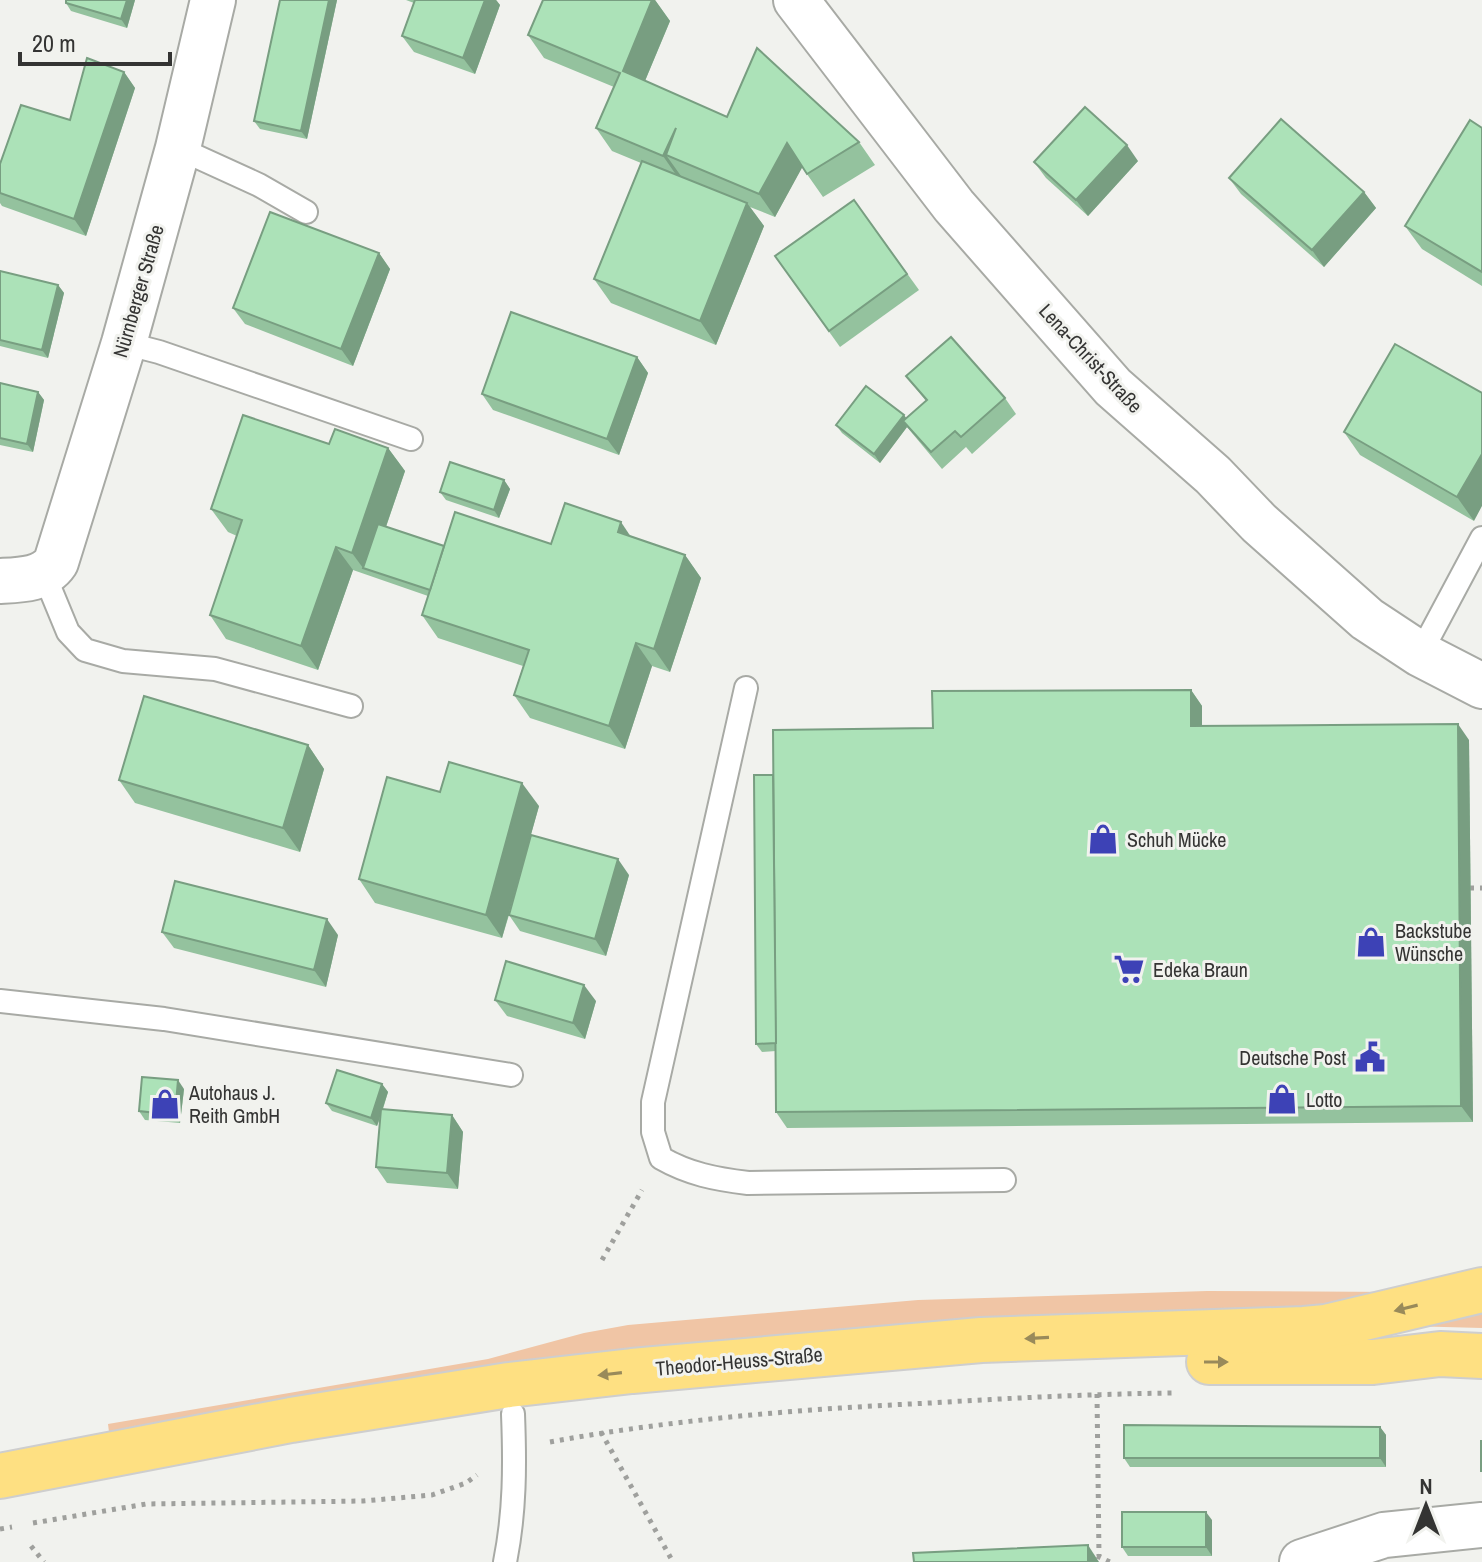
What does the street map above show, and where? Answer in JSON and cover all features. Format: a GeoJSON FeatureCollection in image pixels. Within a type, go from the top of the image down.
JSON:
{"type":"FeatureCollection","features":[{"type":"Feature","properties":{"kind":"main road","name":"Theodor-Heuss-Straße"},"geometry":{"type":"LineString","coordinates":[[0,1476],[291,1420],[509,1385],[981,1340],[1304,1329],[1352,1321],[1482,1290]]}},
{"type":"Feature","properties":{"kind":"main road","name":"Theodor-Heuss-Straße"},"geometry":{"type":"LineString","coordinates":[[0,1502],[79,1484],[298,1446],[514,1431],[809,1380],[1095,1363],[1373,1362],[1440,1354],[1482,1356]]}},
{"type":"Feature","properties":{"kind":"street","name":"Nürnberger Straße"},"geometry":{"type":"LineString","coordinates":[[44,574],[51,569],[60,551],[124,343],[178,148],[213,0]]}},
{"type":"Feature","properties":{"kind":"street","name":"Lena-Christ-Straße"},"geometry":{"type":"LineString","coordinates":[[796,0],[954,206],[1113,387],[1213,475],[1314,574],[1367,619],[1420,654],[1482,686]]}},
{"type":"Feature","properties":{"kind":"street"},"geometry":{"type":"LineString","coordinates":[[0,581],[44,574]]}},
{"type":"Feature","properties":{"kind":"street"},"geometry":{"type":"LineString","coordinates":[[1302,1562],[1384,1535],[1482,1525]]}},
{"type":"Feature","properties":{"kind":"lane"},"geometry":{"type":"LineString","coordinates":[[178,148],[259,185],[306,212]]}},
{"type":"Feature","properties":{"kind":"lane"},"geometry":{"type":"LineString","coordinates":[[124,343],[159,352],[411,439]]}},
{"type":"Feature","properties":{"kind":"lane"},"geometry":{"type":"LineString","coordinates":[[1420,654],[1482,538]]}},
{"type":"Feature","properties":{"kind":"lane"},"geometry":{"type":"LineString","coordinates":[[44,574],[68,632],[85,650],[123,661],[215,669],[351,706]]}},
{"type":"Feature","properties":{"kind":"lane"},"geometry":{"type":"LineString","coordinates":[[746,688],[653,1102],[653,1132],[661,1158],[683,1170],[710,1178],[748,1183],[1004,1180]]}},
{"type":"Feature","properties":{"kind":"lane"},"geometry":{"type":"LineString","coordinates":[[0,1001],[164,1019],[511,1075]]}},
{"type":"Feature","properties":{"kind":"lane"},"geometry":{"type":"LineString","coordinates":[[505,1562],[513,1519],[514,1431]]}},
{"type":"Feature","properties":{"kind":"path"},"geometry":{"type":"LineString","coordinates":[[1470,888],[1482,888]]}},
{"type":"Feature","properties":{"kind":"path"},"geometry":{"type":"LineString","coordinates":[[602,1260],[661,1158]]}},
{"type":"Feature","properties":{"kind":"path"},"geometry":{"type":"LineString","coordinates":[[72,1515],[146,1504],[363,1501],[432,1495],[466,1483],[514,1431],[601,1432],[814,1409],[1097,1394],[1174,1393]]}},
{"type":"Feature","properties":{"kind":"path"},"geometry":{"type":"LineString","coordinates":[[1097,1394],[1099,1556]]}},
{"type":"Feature","properties":{"kind":"path"},"geometry":{"type":"LineString","coordinates":[[601,1432],[673,1562]]}},
{"type":"Feature","properties":{"kind":"path"},"geometry":{"type":"LineString","coordinates":[[31,1546],[44,1562]]}},
{"type":"Feature","properties":{"kind":"path"},"geometry":{"type":"LineString","coordinates":[[1086,1557],[1099,1556],[1110,1562]]}},
{"type":"Feature","properties":{"kind":"shaded area"},"geometry":{"type":"Polygon","coordinates":[[[1207,1291],[1400,1292],[1482,1296],[1482,1328],[1293,1323],[110,1440],[108,1424],[488,1359],[584,1333],[628,1325],[918,1300],[1207,1291]]]}},
{"type":"Feature","properties":{"kind":"building"},"geometry":{"type":"Polygon","coordinates":[[[66,0],[127,0],[121,19],[66,3],[66,0]]]}},
{"type":"Feature","properties":{"kind":"building"},"geometry":{"type":"Polygon","coordinates":[[[280,0],[329,0],[301,131],[254,121],[280,0]]]}},
{"type":"Feature","properties":{"kind":"building"},"geometry":{"type":"Polygon","coordinates":[[[415,0],[485,0],[463,58],[402,36],[415,0]]]}},
{"type":"Feature","properties":{"kind":"building"},"geometry":{"type":"Polygon","coordinates":[[[543,0],[652,0],[623,71],[727,117],[757,48],[859,142],[807,174],[787,143],[759,194],[666,155],[676,128],[663,156],[596,128],[620,73],[528,35],[543,0]]]}},
{"type":"Feature","properties":{"kind":"building"},"geometry":{"type":"Polygon","coordinates":[[[87,58],[124,72],[74,219],[0,193],[0,164],[21,105],[70,120],[87,58]]]}},
{"type":"Feature","properties":{"kind":"building"},"geometry":{"type":"Polygon","coordinates":[[[1085,107],[1127,145],[1076,200],[1034,162],[1085,107]]]}},
{"type":"Feature","properties":{"kind":"building"},"geometry":{"type":"Polygon","coordinates":[[[1281,119],[1364,192],[1312,250],[1229,178],[1281,119]]]}},
{"type":"Feature","properties":{"kind":"building"},"geometry":{"type":"Polygon","coordinates":[[[1470,120],[1482,128],[1482,272],[1405,226],[1470,120]]]}},
{"type":"Feature","properties":{"kind":"building"},"geometry":{"type":"Polygon","coordinates":[[[642,161],[747,203],[700,321],[594,279],[642,161]]]}},
{"type":"Feature","properties":{"kind":"building"},"geometry":{"type":"Polygon","coordinates":[[[854,200],[907,274],[829,331],[775,256],[854,200]]]}},
{"type":"Feature","properties":{"kind":"building"},"geometry":{"type":"Polygon","coordinates":[[[270,212],[379,253],[341,349],[233,308],[270,212]]]}},
{"type":"Feature","properties":{"kind":"building"},"geometry":{"type":"Polygon","coordinates":[[[0,271],[58,285],[42,350],[0,340],[0,271]]]}},
{"type":"Feature","properties":{"kind":"building"},"geometry":{"type":"Polygon","coordinates":[[[511,312],[637,357],[607,439],[482,394],[511,312]]]}},
{"type":"Feature","properties":{"kind":"building"},"geometry":{"type":"Polygon","coordinates":[[[951,337],[1005,398],[961,437],[955,431],[931,452],[903,421],[927,400],[906,376],[951,337]]]}},
{"type":"Feature","properties":{"kind":"building"},"geometry":{"type":"Polygon","coordinates":[[[1395,344],[1482,393],[1482,454],[1457,497],[1344,432],[1395,344]]]}},
{"type":"Feature","properties":{"kind":"building"},"geometry":{"type":"Polygon","coordinates":[[[0,383],[38,392],[27,444],[0,438],[0,383]]]}},
{"type":"Feature","properties":{"kind":"building"},"geometry":{"type":"Polygon","coordinates":[[[866,386],[904,415],[874,454],[836,425],[866,386]]]}},
{"type":"Feature","properties":{"kind":"building"},"geometry":{"type":"Polygon","coordinates":[[[243,415],[329,444],[335,429],[388,448],[352,553],[336,547],[301,646],[210,615],[242,520],[211,509],[243,415]]]}},
{"type":"Feature","properties":{"kind":"building"},"geometry":{"type":"Polygon","coordinates":[[[450,462],[504,480],[494,510],[440,492],[450,462]]]}},
{"type":"Feature","properties":{"kind":"building"},"geometry":{"type":"Polygon","coordinates":[[[565,503],[621,522],[618,532],[685,555],[654,649],[636,643],[609,726],[514,695],[529,650],[422,615],[455,512],[551,544],[565,503]]]}},
{"type":"Feature","properties":{"kind":"building"},"geometry":{"type":"Polygon","coordinates":[[[378,524],[444,546],[430,590],[363,568],[378,524]]]}},
{"type":"Feature","properties":{"kind":"building","name":"Edeka Braun"},"geometry":{"type":"Polygon","coordinates":[[[1191,690],[1191,726],[1458,724],[1461,1106],[776,1112],[773,730],[933,728],[932,691],[1191,690]]]}},
{"type":"Feature","properties":{"kind":"building"},"geometry":{"type":"Polygon","coordinates":[[[144,696],[308,745],[283,828],[119,780],[144,696]]]}},
{"type":"Feature","properties":{"kind":"building"},"geometry":{"type":"Polygon","coordinates":[[[449,762],[522,783],[486,915],[359,879],[387,777],[440,792],[449,762]]]}},
{"type":"Feature","properties":{"kind":"building"},"geometry":{"type":"Polygon","coordinates":[[[754,775],[773,775],[776,1043],[756,1044],[754,775]]]}},
{"type":"Feature","properties":{"kind":"building"},"geometry":{"type":"Polygon","coordinates":[[[531,835],[618,859],[595,939],[509,915],[531,835]]]}},
{"type":"Feature","properties":{"kind":"building"},"geometry":{"type":"Polygon","coordinates":[[[175,881],[327,919],[314,970],[162,932],[175,881]]]}},
{"type":"Feature","properties":{"kind":"building"},"geometry":{"type":"Polygon","coordinates":[[[506,961],[584,985],[573,1023],[495,1000],[506,961]]]}},
{"type":"Feature","properties":{"kind":"building"},"geometry":{"type":"Polygon","coordinates":[[[337,1070],[382,1084],[371,1118],[326,1103],[337,1070]]]}},
{"type":"Feature","properties":{"kind":"building","name":"Autohaus J. Reith GmbH"},"geometry":{"type":"Polygon","coordinates":[[[142,1077],[178,1080],[175,1115],[139,1111],[142,1077]]]}},
{"type":"Feature","properties":{"kind":"building"},"geometry":{"type":"Polygon","coordinates":[[[381,1109],[452,1115],[447,1173],[376,1167],[381,1109]]]}},
{"type":"Feature","properties":{"kind":"building"},"geometry":{"type":"Polygon","coordinates":[[[1124,1425],[1380,1427],[1380,1458],[1124,1458],[1124,1425]]]}},
{"type":"Feature","properties":{"kind":"building"},"geometry":{"type":"Polygon","coordinates":[[[1122,1512],[1206,1512],[1206,1547],[1122,1547],[1122,1512]]]}},
{"type":"Feature","properties":{"kind":"building"},"geometry":{"type":"Polygon","coordinates":[[[1088,1545],[1088,1562],[914,1562],[913,1553],[1088,1545]]]}},
{"type":"Feature","properties":{"kind":"place","name":"Schuh Mücke"},"geometry":{"type":"Point","coordinates":[1103,839]}},
{"type":"Feature","properties":{"kind":"place","name":"Backstube Wünsche"},"geometry":{"type":"Point","coordinates":[1371,942]}},
{"type":"Feature","properties":{"kind":"place","name":"Edeka Braun"},"geometry":{"type":"Point","coordinates":[1129,969]}},
{"type":"Feature","properties":{"kind":"place","name":"Deutsche Post"},"geometry":{"type":"Point","coordinates":[1370,1057]}},
{"type":"Feature","properties":{"kind":"place","name":"Lotto"},"geometry":{"type":"Point","coordinates":[1282,1099]}},
{"type":"Feature","properties":{"kind":"place","name":"Autohaus J. Reith GmbH"},"geometry":{"type":"Point","coordinates":[165,1104]}}]}
